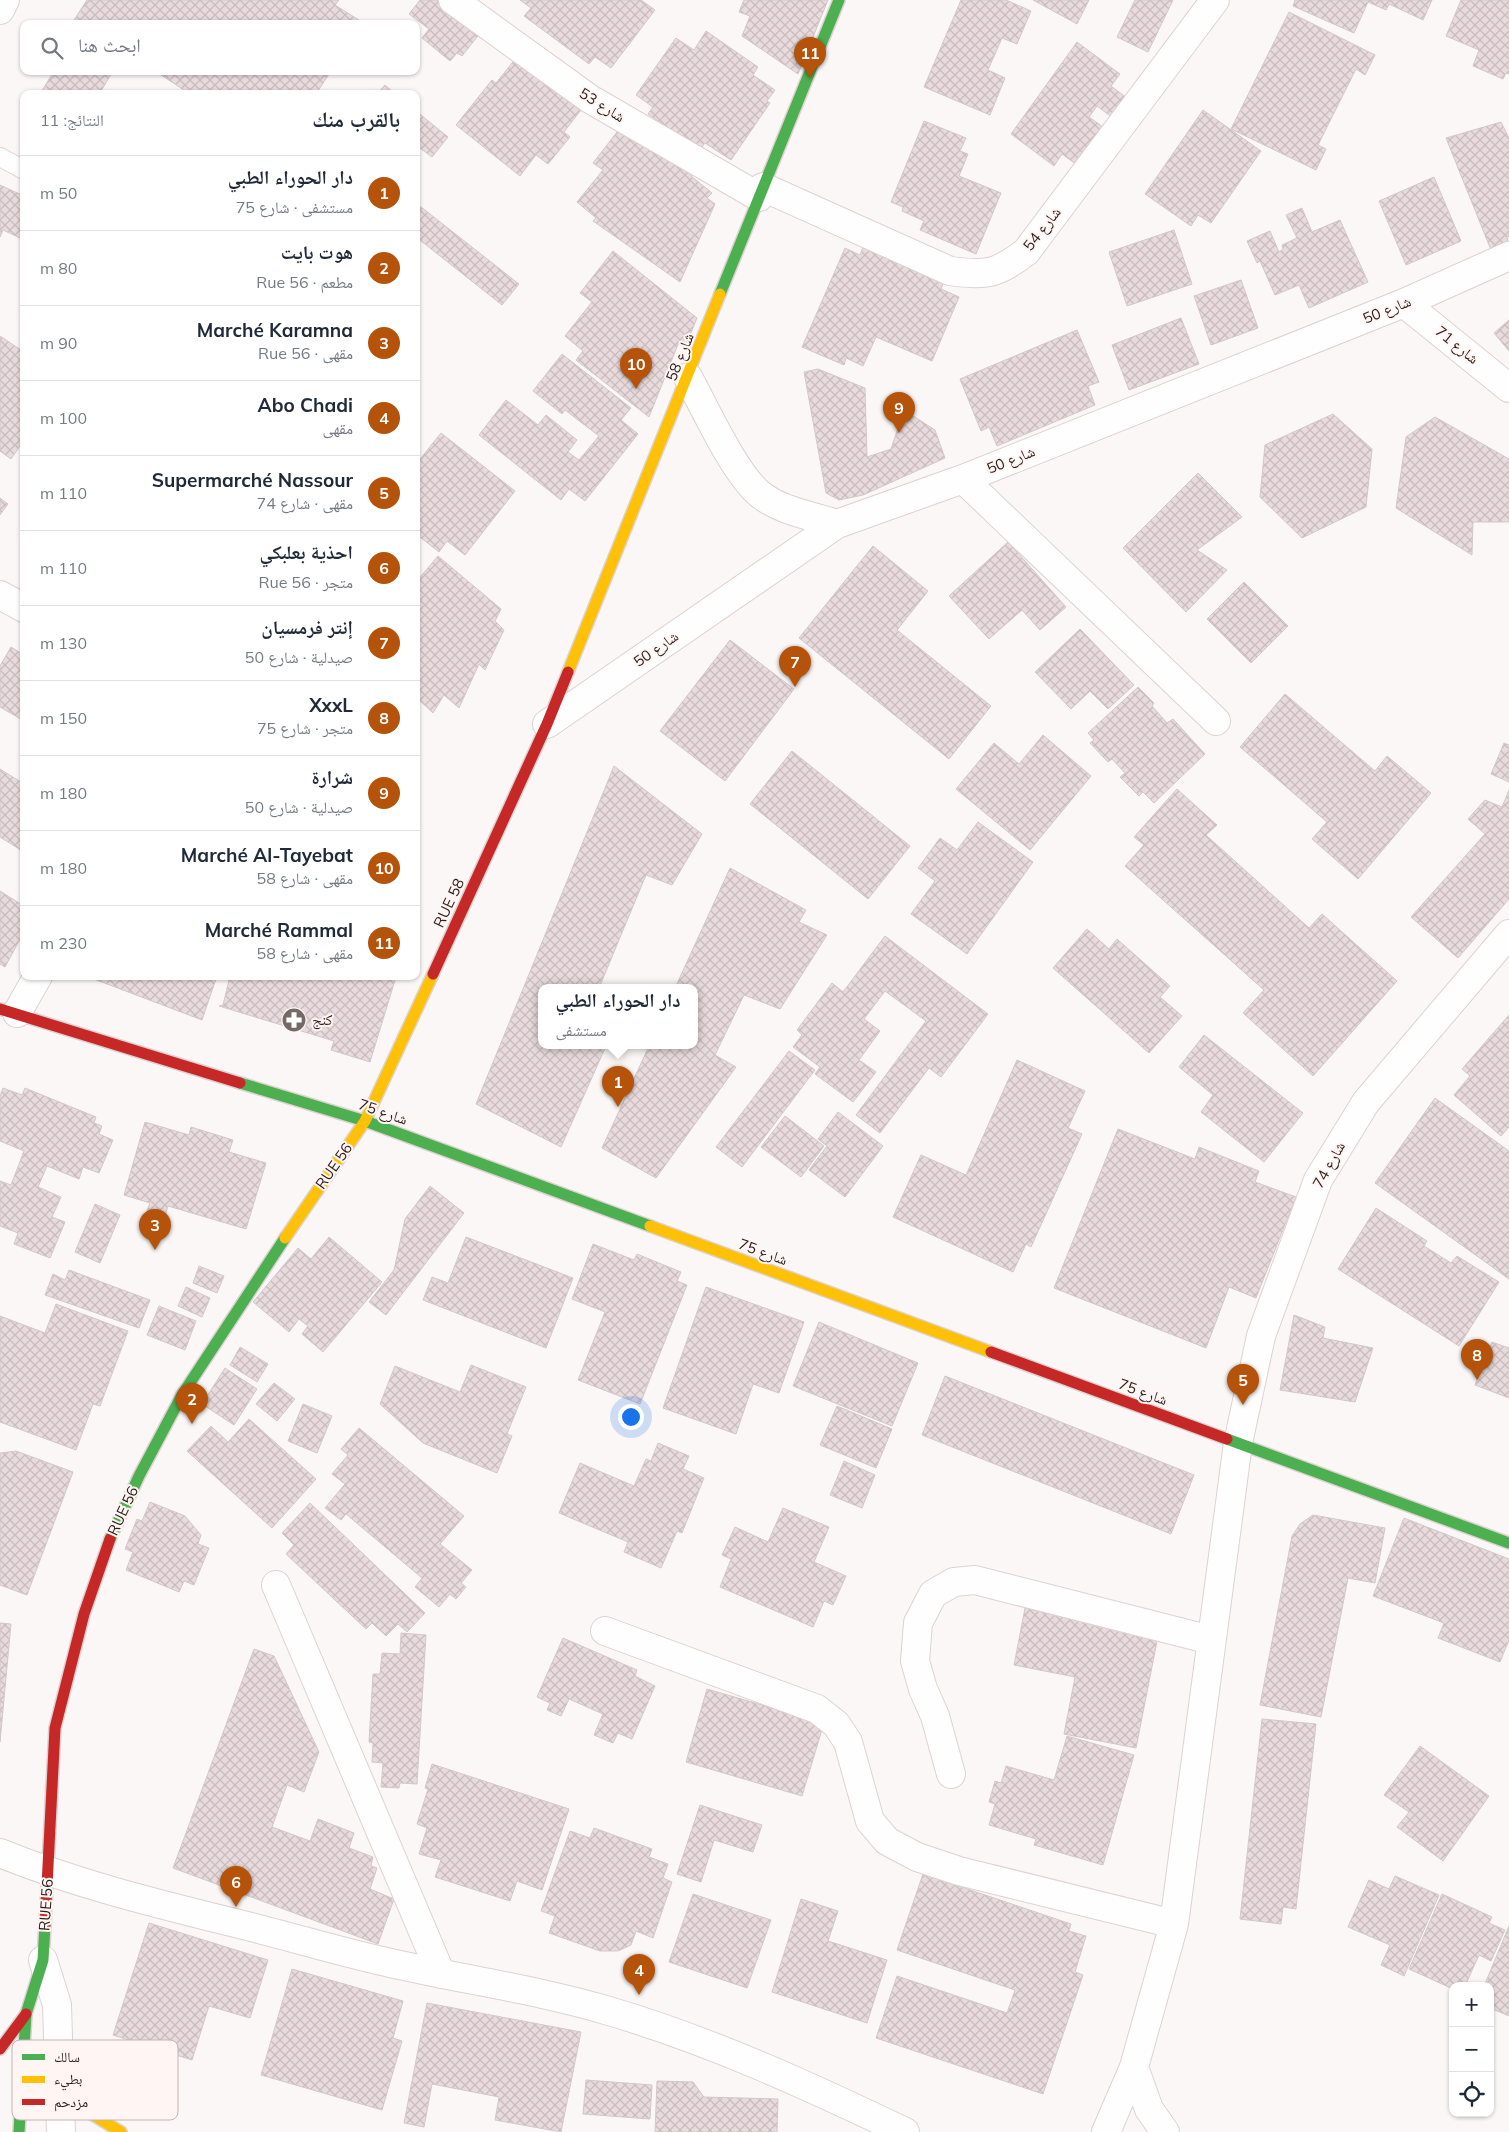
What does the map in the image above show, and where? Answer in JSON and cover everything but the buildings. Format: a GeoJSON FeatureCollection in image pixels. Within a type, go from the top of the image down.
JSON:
{"type":"FeatureCollection","features":[{"type":"Feature","properties":{"kind":"main road","name":"شارع 58"},"geometry":{"type":"LineString","coordinates":[[547,724],[839,0]]}},
{"type":"Feature","properties":{"kind":"main road","name":"RUE 58"},"geometry":{"type":"LineString","coordinates":[[365,1121],[547,724]]}},
{"type":"Feature","properties":{"kind":"main road","name":"شارع 75"},"geometry":{"type":"LineString","coordinates":[[9,1011],[365,1121],[1509,1543]]}},
{"type":"Feature","properties":{"kind":"main road","name":"RUE 56"},"geometry":{"type":"LineString","coordinates":[[24,2040],[26,2014],[43,1960],[55,1728],[84,1614],[104,1552],[139,1476],[182,1394],[244,1298],[365,1121]]}},
{"type":"Feature","properties":{"kind":"main road"},"geometry":{"type":"LineString","coordinates":[[0,2049],[26,2014]]}},
{"type":"Feature","properties":{"kind":"main road"},"geometry":{"type":"LineString","coordinates":[[101,2120],[121,2132]]}},
{"type":"Feature","properties":{"kind":"street"},"geometry":{"type":"LineString","coordinates":[[0,10],[5,0]]}},
{"type":"Feature","properties":{"kind":"street","name":"شارع 53"},"geometry":{"type":"LineString","coordinates":[[453,0],[590,99],[761,192]]}},
{"type":"Feature","properties":{"kind":"street","name":"شارع 54"},"geometry":{"type":"LineString","coordinates":[[761,192],[950,271],[983,275],[1002,270],[1026,252],[1215,0]]}},
{"type":"Feature","properties":{"kind":"street","name":"شارع 50"},"geometry":{"type":"LineString","coordinates":[[547,724],[837,524],[963,479],[1404,303],[1509,256]]}},
{"type":"Feature","properties":{"kind":"street","name":"شارع 71"},"geometry":{"type":"LineString","coordinates":[[1404,303],[1509,388]]}},
{"type":"Feature","properties":{"kind":"street"},"geometry":{"type":"LineString","coordinates":[[688,377],[738,467],[761,496],[781,506],[837,524]]}},
{"type":"Feature","properties":{"kind":"street"},"geometry":{"type":"LineString","coordinates":[[963,479],[1216,721]]}},
{"type":"Feature","properties":{"kind":"street"},"geometry":{"type":"LineString","coordinates":[[0,595],[20,606]]}},
{"type":"Feature","properties":{"kind":"street","name":"شارع 74"},"geometry":{"type":"LineString","coordinates":[[1106,2132],[1134,2067],[1174,1924],[1238,1443],[1261,1336],[1318,1180],[1366,1102],[1509,934]]}},
{"type":"Feature","properties":{"kind":"street"},"geometry":{"type":"LineString","coordinates":[[9,1011],[35,980]]}},
{"type":"Feature","properties":{"kind":"street"},"geometry":{"type":"LineString","coordinates":[[951,1774],[935,1716],[923,1689],[915,1661],[918,1623],[933,1594],[954,1582],[975,1580],[1211,1640]]}},
{"type":"Feature","properties":{"kind":"street"},"geometry":{"type":"LineString","coordinates":[[276,1585],[441,1974]]}},
{"type":"Feature","properties":{"kind":"street"},"geometry":{"type":"LineString","coordinates":[[605,1631],[818,1709],[836,1724],[848,1742],[870,1821],[887,1841],[917,1857],[959,1871],[1174,1924]]}},
{"type":"Feature","properties":{"kind":"street"},"geometry":{"type":"LineString","coordinates":[[0,1853],[48,1872],[163,1905],[392,1964],[600,2008],[697,2040],[840,2101],[904,2132]]}},
{"type":"Feature","properties":{"kind":"street","name":"RUE 56"},"geometry":{"type":"LineString","coordinates":[[43,1960],[58,2005],[59,2040]]}},
{"type":"Feature","properties":{"kind":"street"},"geometry":{"type":"LineString","coordinates":[[1134,2067],[1149,2109],[1164,2132]]}},
{"type":"Feature","properties":{"kind":"lane"},"geometry":{"type":"LineString","coordinates":[[0,158],[20,168]]}},
{"type":"Feature","properties":{"kind":"traffic: fast"},"geometry":{"type":"LineString","coordinates":[[720,294],[839,0]]}},
{"type":"Feature","properties":{"kind":"traffic: fast"},"geometry":{"type":"LineString","coordinates":[[240,1083],[365,1121],[650,1226]]}},
{"type":"Feature","properties":{"kind":"traffic: fast"},"geometry":{"type":"LineString","coordinates":[[110,1539],[139,1476],[182,1395],[285,1238]]}},
{"type":"Feature","properties":{"kind":"traffic: fast"},"geometry":{"type":"LineString","coordinates":[[1227,1439],[1509,1543]]}},
{"type":"Feature","properties":{"kind":"traffic: fast"},"geometry":{"type":"LineString","coordinates":[[24,2040],[26,2014],[43,1960],[45,1925]]}},
{"type":"Feature","properties":{"kind":"traffic: fast"},"geometry":{"type":"LineString","coordinates":[[19,2132],[20,2120]]}},
{"type":"Feature","properties":{"kind":"traffic: slow"},"geometry":{"type":"LineString","coordinates":[[568,672],[720,294]]}},
{"type":"Feature","properties":{"kind":"traffic: slow"},"geometry":{"type":"LineString","coordinates":[[285,1238],[365,1121],[433,974]]}},
{"type":"Feature","properties":{"kind":"traffic: slow"},"geometry":{"type":"LineString","coordinates":[[650,1226],[991,1352]]}},
{"type":"Feature","properties":{"kind":"traffic: slow"},"geometry":{"type":"LineString","coordinates":[[101,2120],[121,2132]]}},
{"type":"Feature","properties":{"kind":"traffic: jam"},"geometry":{"type":"LineString","coordinates":[[433,974],[547,724],[568,672]]}},
{"type":"Feature","properties":{"kind":"traffic: jam"},"geometry":{"type":"LineString","coordinates":[[0,1009],[240,1083]]}},
{"type":"Feature","properties":{"kind":"traffic: jam"},"geometry":{"type":"LineString","coordinates":[[991,1352],[1227,1439]]}},
{"type":"Feature","properties":{"kind":"traffic: jam"},"geometry":{"type":"LineString","coordinates":[[45,1925],[55,1728],[84,1614],[110,1539]]}},
{"type":"Feature","properties":{"kind":"traffic: jam"},"geometry":{"type":"LineString","coordinates":[[0,2049],[26,2014]]}},
{"type":"Feature","properties":{"kind":"place","name":"Marché Rammal"},"geometry":{"type":"Point","coordinates":[810,78]}},
{"type":"Feature","properties":{"kind":"place","name":"Marché Al-Tayebat"},"geometry":{"type":"Point","coordinates":[636,389]}},
{"type":"Feature","properties":{"kind":"place","name":"شرارة"},"geometry":{"type":"Point","coordinates":[899,433]}},
{"type":"Feature","properties":{"kind":"place","name":"إنتر فرمسيان"},"geometry":{"type":"Point","coordinates":[795,687]}},
{"type":"Feature","properties":{"kind":"place","name":"كنج"},"geometry":{"type":"Point","coordinates":[294,1020]}},
{"type":"Feature","properties":{"kind":"place","name":"دار الحوراء الطبي"},"geometry":{"type":"Point","coordinates":[618,1107]}},
{"type":"Feature","properties":{"kind":"place","name":"Marché Karamna"},"geometry":{"type":"Point","coordinates":[155,1250]}},
{"type":"Feature","properties":{"kind":"place","name":"XxxL"},"geometry":{"type":"Point","coordinates":[1477,1380]}},
{"type":"Feature","properties":{"kind":"place","name":"Supermarché Nassour"},"geometry":{"type":"Point","coordinates":[1243,1405]}},
{"type":"Feature","properties":{"kind":"place","name":"هوت بايت"},"geometry":{"type":"Point","coordinates":[192,1424]}},
{"type":"Feature","properties":{"kind":"place","name":"احذية بعلبكي"},"geometry":{"type":"Point","coordinates":[236,1907]}},
{"type":"Feature","properties":{"kind":"place","name":"Abo Chadi"},"geometry":{"type":"Point","coordinates":[639,1995]}}]}
